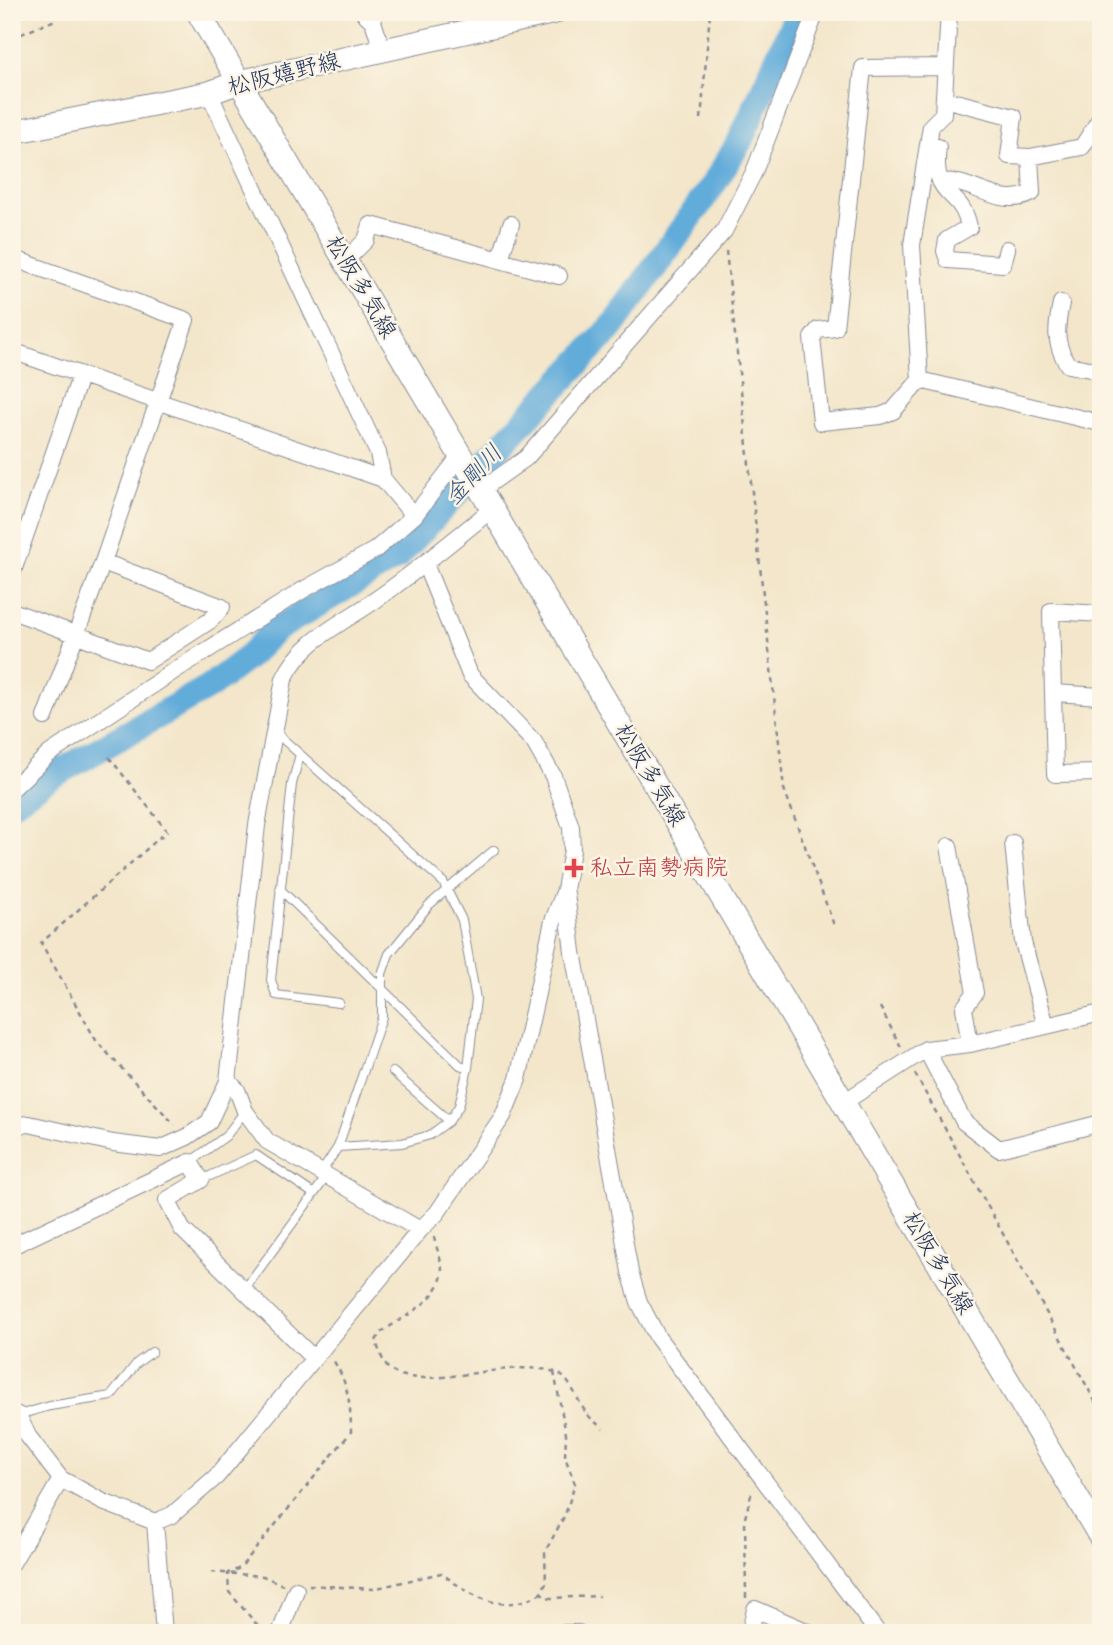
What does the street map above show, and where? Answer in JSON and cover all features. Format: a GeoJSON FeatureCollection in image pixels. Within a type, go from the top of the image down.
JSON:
{"type":"FeatureCollection","features":[{"type":"Feature","properties":{"kind":"main road","name":"松阪多気線"},"geometry":{"type":"LineString","coordinates":[[198,12],[1101,1538]]}},
{"type":"Feature","properties":{"kind":"main road","name":"松阪嬉野線"},"geometry":{"type":"LineString","coordinates":[[12,132],[209,93],[239,82],[555,12]]}},
{"type":"Feature","properties":{"kind":"street"},"geometry":{"type":"LineString","coordinates":[[363,12],[373,21],[382,50]]}},
{"type":"Feature","properties":{"kind":"street"},"geometry":{"type":"LineString","coordinates":[[12,1126],[29,1124],[113,1143],[160,1149],[187,1138],[209,1122],[228,1081],[255,838],[273,730],[284,679],[293,660],[306,645],[425,564],[483,494],[526,458],[724,231],[754,172],[816,12]]}},
{"type":"Feature","properties":{"kind":"street"},"geometry":{"type":"LineString","coordinates":[[949,12],[943,106],[935,171],[942,189],[961,205],[969,228],[947,240],[945,251],[948,260],[1003,264],[1007,249]]}},
{"type":"Feature","properties":{"kind":"street"},"geometry":{"type":"LineString","coordinates":[[943,106],[931,126],[912,245],[920,380],[893,411],[880,416],[821,422],[812,338],[818,330],[835,328],[863,68],[946,67]]}},
{"type":"Feature","properties":{"kind":"street"},"geometry":{"type":"LineString","coordinates":[[209,93],[378,453],[383,479],[414,516]]}},
{"type":"Feature","properties":{"kind":"street"},"geometry":{"type":"LineString","coordinates":[[943,106],[1014,117],[1009,156],[1030,158],[1082,147],[1101,117]]}},
{"type":"Feature","properties":{"kind":"street"},"geometry":{"type":"LineString","coordinates":[[940,181],[953,180],[1006,199],[1019,200],[1032,193],[1030,158]]}},
{"type":"Feature","properties":{"kind":"street"},"geometry":{"type":"LineString","coordinates":[[500,260],[511,223]]}},
{"type":"Feature","properties":{"kind":"street"},"geometry":{"type":"LineString","coordinates":[[345,261],[366,240],[371,225],[559,276]]}},
{"type":"Feature","properties":{"kind":"street"},"geometry":{"type":"LineString","coordinates":[[12,258],[186,320],[103,562],[45,717]]}},
{"type":"Feature","properties":{"kind":"street"},"geometry":{"type":"LineString","coordinates":[[1061,303],[1056,331],[1058,349],[1068,365],[1101,371]]}},
{"type":"Feature","properties":{"kind":"street"},"geometry":{"type":"LineString","coordinates":[[12,351],[80,377],[383,479]]}},
{"type":"Feature","properties":{"kind":"street"},"geometry":{"type":"LineString","coordinates":[[12,574],[19,528],[80,377]]}},
{"type":"Feature","properties":{"kind":"street"},"geometry":{"type":"LineString","coordinates":[[920,380],[1100,423]]}},
{"type":"Feature","properties":{"kind":"street"},"geometry":{"type":"LineString","coordinates":[[12,789],[49,754],[197,656],[303,590],[375,550],[414,516],[463,459]]}},
{"type":"Feature","properties":{"kind":"street"},"geometry":{"type":"LineString","coordinates":[[12,611],[148,661],[211,620],[222,607],[103,562]]}},
{"type":"Feature","properties":{"kind":"street"},"geometry":{"type":"LineString","coordinates":[[15,1414],[61,1479],[103,1503],[155,1521],[172,1515],[217,1476],[420,1230],[437,1213],[503,1116],[518,1079],[553,921],[565,890],[572,850],[571,827],[553,776],[534,742],[470,675],[425,564]]}},
{"type":"Feature","properties":{"kind":"street"},"geometry":{"type":"LineString","coordinates":[[1101,614],[1051,611],[1055,774],[1101,773]]}},
{"type":"Feature","properties":{"kind":"street"},"geometry":{"type":"LineString","coordinates":[[1054,694],[1101,696]]}},
{"type":"Feature","properties":{"kind":"street"},"geometry":{"type":"LineString","coordinates":[[1013,843],[1023,942],[1045,1026]]}},
{"type":"Feature","properties":{"kind":"street"},"geometry":{"type":"LineString","coordinates":[[949,846],[975,993],[964,1008],[970,1044]]}},
{"type":"Feature","properties":{"kind":"street"},"geometry":{"type":"LineString","coordinates":[[565,890],[630,1272],[639,1302],[658,1338],[878,1633]]}},
{"type":"Feature","properties":{"kind":"street"},"geometry":{"type":"LineString","coordinates":[[844,1102],[926,1049],[970,1044],[1101,1013]]}},
{"type":"Feature","properties":{"kind":"street"},"geometry":{"type":"LineString","coordinates":[[926,1049],[964,1122],[999,1149],[1101,1123]]}},
{"type":"Feature","properties":{"kind":"street"},"geometry":{"type":"LineString","coordinates":[[228,1081],[237,1090],[245,1111],[267,1141],[420,1230]]}},
{"type":"Feature","properties":{"kind":"street"},"geometry":{"type":"LineString","coordinates":[[12,1246],[190,1162],[201,1180],[167,1200],[182,1229],[244,1290],[318,1352]]}},
{"type":"Feature","properties":{"kind":"street"},"geometry":{"type":"LineString","coordinates":[[12,1563],[61,1479]]}},
{"type":"Feature","properties":{"kind":"street"},"geometry":{"type":"LineString","coordinates":[[155,1521],[159,1553],[157,1575],[164,1633]]}},
{"type":"Feature","properties":{"kind":"street"},"geometry":{"type":"LineString","coordinates":[[280,1633],[296,1590]]}},
{"type":"Feature","properties":{"kind":"street"},"geometry":{"type":"LineString","coordinates":[[750,1633],[755,1609],[811,1633]]}},
{"type":"Feature","properties":{"kind":"street"},"geometry":{"type":"LineString","coordinates":[[564,1633],[579,1633]]}},
{"type":"Feature","properties":{"kind":"lane"},"geometry":{"type":"LineString","coordinates":[[273,730],[443,882],[461,920],[476,999],[468,1068],[459,1106],[449,1121],[430,1135],[402,1143],[338,1147]]}},
{"type":"Feature","properties":{"kind":"lane"},"geometry":{"type":"LineString","coordinates":[[300,754],[292,784],[271,980],[276,995],[339,1003]]}},
{"type":"Feature","properties":{"kind":"lane"},"geometry":{"type":"LineString","coordinates":[[244,1290],[314,1194],[338,1147],[382,1017],[382,975],[389,954],[429,905],[494,850]]}},
{"type":"Feature","properties":{"kind":"lane"},"geometry":{"type":"LineString","coordinates":[[280,889],[460,1065],[468,1068]]}},
{"type":"Feature","properties":{"kind":"lane"},"geometry":{"type":"LineString","coordinates":[[393,1072],[449,1121]]}},
{"type":"Feature","properties":{"kind":"lane"},"geometry":{"type":"LineString","coordinates":[[190,1162],[226,1136],[239,1115],[245,1111]]}},
{"type":"Feature","properties":{"kind":"lane"},"geometry":{"type":"LineString","coordinates":[[201,1180],[256,1155],[314,1194]]}},
{"type":"Feature","properties":{"kind":"lane"},"geometry":{"type":"LineString","coordinates":[[15,1414],[111,1396],[137,1363],[152,1352]]}},
{"type":"Feature","properties":{"kind":"path"},"geometry":{"type":"LineString","coordinates":[[12,38],[55,20],[64,12]]}},
{"type":"Feature","properties":{"kind":"path"},"geometry":{"type":"LineString","coordinates":[[701,119],[710,12]]}},
{"type":"Feature","properties":{"kind":"path"},"geometry":{"type":"LineString","coordinates":[[724,231],[784,789],[835,928]]}},
{"type":"Feature","properties":{"kind":"path"},"geometry":{"type":"LineString","coordinates":[[109,757],[167,831],[41,943],[97,1042],[187,1138]]}},
{"type":"Feature","properties":{"kind":"path"},"geometry":{"type":"LineString","coordinates":[[880,1007],[1101,1412]]}},
{"type":"Feature","properties":{"kind":"path"},"geometry":{"type":"LineString","coordinates":[[437,1213],[434,1237],[442,1271],[436,1289],[429,1298],[380,1333],[376,1341],[387,1368],[403,1377],[477,1374],[522,1366],[554,1372],[563,1376],[587,1414],[603,1429]]}},
{"type":"Feature","properties":{"kind":"path"},"geometry":{"type":"LineString","coordinates":[[228,1573],[240,1568],[351,1432],[351,1407],[342,1373],[318,1352]]}},
{"type":"Feature","properties":{"kind":"path"},"geometry":{"type":"LineString","coordinates":[[211,1572],[263,1576],[296,1590],[309,1585],[373,1589],[441,1573],[473,1597],[496,1603],[529,1600],[541,1593],[546,1583],[545,1552],[565,1515],[575,1484],[565,1457],[566,1434],[554,1372]]}},
{"type":"Feature","properties":{"kind":"path"},"geometry":{"type":"LineString","coordinates":[[755,1609],[746,1598],[745,1518],[757,1469]]}},
{"type":"Feature","properties":{"kind":"path"},"geometry":{"type":"LineString","coordinates":[[228,1573],[229,1592],[264,1633]]}},
{"type":"Feature","properties":{"kind":"path"},"geometry":{"type":"LineString","coordinates":[[541,1593],[551,1598],[599,1596]]}},
{"type":"Feature","properties":{"kind":"waterway","name":"金剛川"},"geometry":{"type":"LineString","coordinates":[[12,803],[45,780],[209,687],[247,658],[275,630],[397,557],[613,326],[713,185],[740,141],[798,12]]}},
{"type":"Feature","properties":{"kind":"place","name":"私立南勢病院"},"geometry":{"type":"Point","coordinates":[574,868]}}]}
